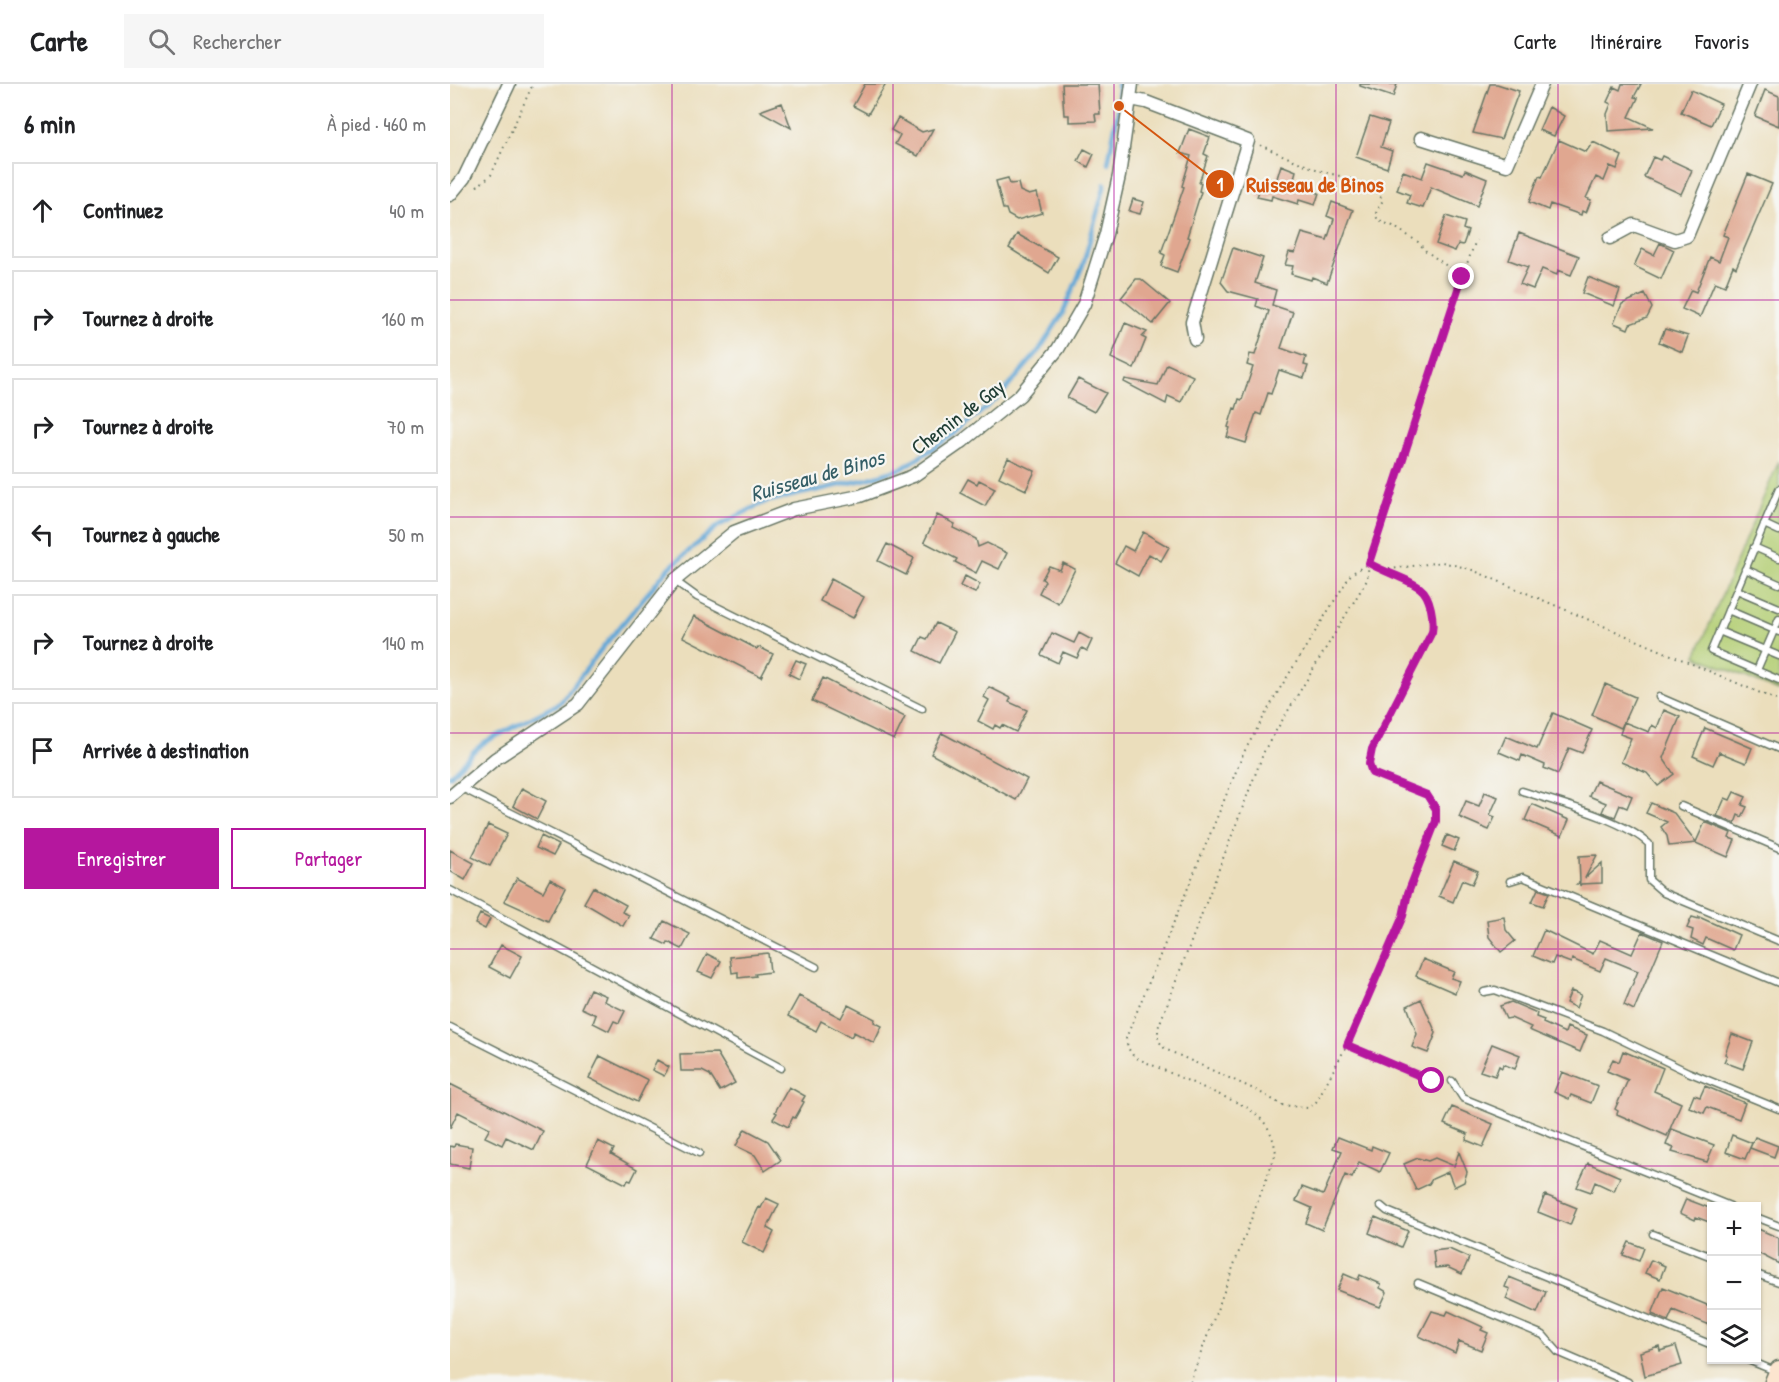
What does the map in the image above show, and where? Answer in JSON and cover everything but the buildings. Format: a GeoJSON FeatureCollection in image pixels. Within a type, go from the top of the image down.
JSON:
{"type":"FeatureCollection","features":[{"type":"Feature","properties":{"kind":"street"},"geometry":{"type":"LineString","coordinates":[[450,195],[464,178],[509,84]]}},
{"type":"Feature","properties":{"kind":"street","name":"Chemin de Gay"},"geometry":{"type":"LineString","coordinates":[[450,797],[495,759],[578,704],[675,580],[734,532],[794,509],[860,496],[913,476],[963,441],[1020,395],[1058,349],[1084,304],[1106,234],[1119,176],[1132,84]]}},
{"type":"Feature","properties":{"kind":"street"},"geometry":{"type":"LineString","coordinates":[[1421,138],[1507,165],[1542,84]]}},
{"type":"Feature","properties":{"kind":"street"},"geometry":{"type":"LineString","coordinates":[[1610,238],[1634,225],[1675,240],[1687,236],[1750,84]]}},
{"type":"Feature","properties":{"kind":"street"},"geometry":{"type":"LineString","coordinates":[[1131,99],[1146,102],[1248,141],[1192,322],[1195,339]]}},
{"type":"Feature","properties":{"kind":"street"},"geometry":{"type":"LineString","coordinates":[[1774,1382],[1779,1371]]}},
{"type":"Feature","properties":{"kind":"lane"},"geometry":{"type":"LineString","coordinates":[[1779,489],[1776,503],[1764,524],[1711,651],[1779,680]]}},
{"type":"Feature","properties":{"kind":"lane"},"geometry":{"type":"LineString","coordinates":[[1764,524],[1779,531]]}},
{"type":"Feature","properties":{"kind":"lane"},"geometry":{"type":"LineString","coordinates":[[1754,548],[1779,558]]}},
{"type":"Feature","properties":{"kind":"lane"},"geometry":{"type":"LineString","coordinates":[[1745,569],[1779,584]]}},
{"type":"Feature","properties":{"kind":"lane"},"geometry":{"type":"LineString","coordinates":[[675,580],[697,597],[922,709]]}},
{"type":"Feature","properties":{"kind":"lane"},"geometry":{"type":"LineString","coordinates":[[1737,590],[1779,608]]}},
{"type":"Feature","properties":{"kind":"lane"},"geometry":{"type":"LineString","coordinates":[[1728,610],[1777,631]]}},
{"type":"Feature","properties":{"kind":"lane"},"geometry":{"type":"LineString","coordinates":[[1757,670],[1765,650],[1777,631],[1779,619]]}},
{"type":"Feature","properties":{"kind":"lane"},"geometry":{"type":"LineString","coordinates":[[1719,631],[1779,656]]}},
{"type":"Feature","properties":{"kind":"lane"},"geometry":{"type":"LineString","coordinates":[[1659,697],[1779,749]]}},
{"type":"Feature","properties":{"kind":"lane"},"geometry":{"type":"LineString","coordinates":[[460,787],[816,967]]}},
{"type":"Feature","properties":{"kind":"lane"},"geometry":{"type":"LineString","coordinates":[[1522,791],[1609,820],[1643,839],[1649,844],[1650,880],[1664,893],[1779,941]]}},
{"type":"Feature","properties":{"kind":"lane"},"geometry":{"type":"LineString","coordinates":[[1681,806],[1779,848]]}},
{"type":"Feature","properties":{"kind":"lane"},"geometry":{"type":"LineString","coordinates":[[1510,881],[1523,877],[1779,983]]}},
{"type":"Feature","properties":{"kind":"lane"},"geometry":{"type":"LineString","coordinates":[[450,890],[781,1068]]}},
{"type":"Feature","properties":{"kind":"lane"},"geometry":{"type":"LineString","coordinates":[[1484,992],[1495,990],[1603,1031],[1689,1072],[1779,1109]]}},
{"type":"Feature","properties":{"kind":"lane"},"geometry":{"type":"LineString","coordinates":[[450,1027],[699,1153]]}},
{"type":"Feature","properties":{"kind":"lane"},"geometry":{"type":"LineString","coordinates":[[1452,1081],[1463,1098],[1720,1202]]}},
{"type":"Feature","properties":{"kind":"lane"},"geometry":{"type":"LineString","coordinates":[[1381,1206],[1387,1211],[1707,1343]]}},
{"type":"Feature","properties":{"kind":"lane"},"geometry":{"type":"LineString","coordinates":[[1761,1219],[1779,1226]]}},
{"type":"Feature","properties":{"kind":"lane"},"geometry":{"type":"LineString","coordinates":[[1653,1234],[1709,1256]]}},
{"type":"Feature","properties":{"kind":"lane"},"geometry":{"type":"LineString","coordinates":[[1761,1276],[1779,1282]]}},
{"type":"Feature","properties":{"kind":"lane"},"geometry":{"type":"LineString","coordinates":[[1418,1283],[1543,1335],[1558,1352],[1628,1382]]}},
{"type":"Feature","properties":{"kind":"lane"},"geometry":{"type":"LineString","coordinates":[[1761,1364],[1779,1371]]}},
{"type":"Feature","properties":{"kind":"path"},"geometry":{"type":"LineString","coordinates":[[471,182],[478,186],[491,175],[532,84]]}},
{"type":"Feature","properties":{"kind":"path"},"geometry":{"type":"LineString","coordinates":[[1248,141],[1318,170],[1356,180],[1377,192],[1383,200],[1376,215],[1379,221],[1393,226],[1418,242],[1426,251],[1462,277]]}},
{"type":"Feature","properties":{"kind":"path"},"geometry":{"type":"LineString","coordinates":[[1369,563],[1420,588],[1427,596],[1434,624],[1372,749],[1369,764],[1372,773],[1427,795],[1436,809],[1436,821],[1408,893],[1403,916],[1347,1045],[1316,1102],[1308,1108],[1282,1105],[1256,1090],[1165,1049],[1158,1040],[1158,1028],[1265,749],[1367,580],[1369,563],[1476,240]]}},
{"type":"Feature","properties":{"kind":"path"},"geometry":{"type":"LineString","coordinates":[[1380,570],[1442,562],[1470,569],[1779,702]]}},
{"type":"Feature","properties":{"kind":"path"},"geometry":{"type":"LineString","coordinates":[[1190,1382],[1276,1153],[1273,1135],[1261,1117],[1245,1106],[1134,1057],[1126,1038],[1244,752],[1279,690],[1351,574],[1369,563]]}},
{"type":"Feature","properties":{"kind":"path"},"geometry":{"type":"LineString","coordinates":[[1347,1045],[1432,1081],[1452,1081]]}},
{"type":"Feature","properties":{"kind":"green space"},"geometry":{"type":"Polygon","coordinates":[[[1779,461],[1779,691],[1696,656],[1779,461]]]}},
{"type":"Feature","properties":{"kind":"waterway","name":"Ruisseau de Binos"},"geometry":{"type":"LineString","coordinates":[[1108,163],[1119,106],[1118,84]]}},
{"type":"Feature","properties":{"kind":"waterway","name":"Ruisseau de Binos"},"geometry":{"type":"LineString","coordinates":[[450,776],[485,742],[560,703],[667,570],[718,526],[765,502],[867,479],[903,468],[955,434],[1001,395],[1038,352],[1063,313],[1083,265],[1105,184]]}},
{"type":"Feature","properties":{"kind":"place","name":"Ruisseau de Binos"},"geometry":{"type":"Point","coordinates":[1119,106]}},
{"type":"Feature","properties":{"kind":"route"},"geometry":{"type":"LineString","coordinates":[[1432,1081],[1347,1045],[1403,916],[1408,893],[1436,821],[1436,809],[1427,795],[1372,773],[1369,764],[1372,749],[1434,624],[1427,596],[1420,588],[1369,563],[1462,277]]}}]}
